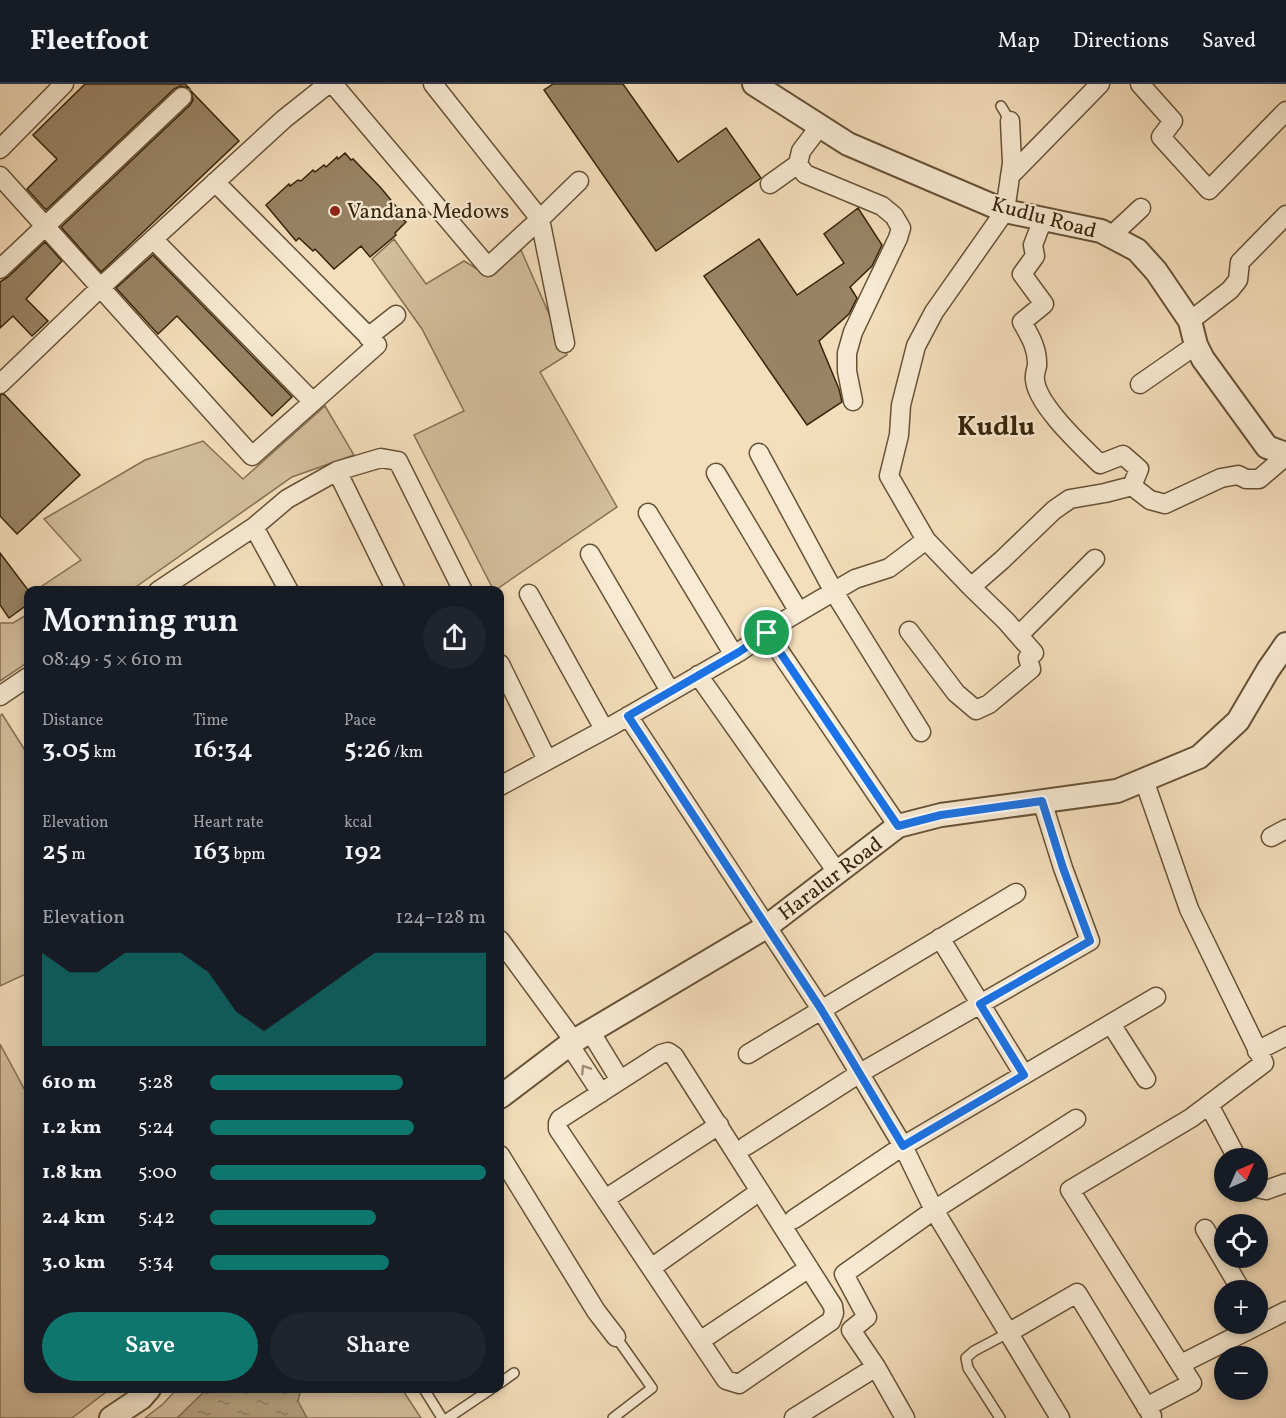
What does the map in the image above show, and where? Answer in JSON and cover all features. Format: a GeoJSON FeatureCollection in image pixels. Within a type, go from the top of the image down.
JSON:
{"type":"FeatureCollection","features":[{"type":"Feature","properties":{"kind":"street"},"geometry":{"type":"LineString","coordinates":[[0,384],[101,287],[284,119],[331,84],[488,267],[579,181]]}},
{"type":"Feature","properties":{"kind":"street"},"geometry":{"type":"LineString","coordinates":[[433,84],[540,219],[565,343]]}},
{"type":"Feature","properties":{"kind":"street","name":"Kudlu Road"},"geometry":{"type":"LineString","coordinates":[[754,84],[848,144],[1005,211],[1101,231],[1137,250],[1156,271],[1190,321],[1196,345],[1203,359],[1267,447],[1286,455]]}},
{"type":"Feature","properties":{"kind":"street"},"geometry":{"type":"LineString","coordinates":[[1010,176],[1100,84]]}},
{"type":"Feature","properties":{"kind":"street"},"geometry":{"type":"LineString","coordinates":[[1140,84],[1173,121],[1161,137],[1209,190],[1286,111]]}},
{"type":"Feature","properties":{"kind":"street"},"geometry":{"type":"LineString","coordinates":[[0,149],[62,85]]}},
{"type":"Feature","properties":{"kind":"street"},"geometry":{"type":"LineString","coordinates":[[0,269],[182,97]]}},
{"type":"Feature","properties":{"kind":"street"},"geometry":{"type":"LineString","coordinates":[[909,631],[956,693],[976,710],[989,704],[1031,669],[1029,658],[1034,653],[1006,621],[926,540],[889,476],[899,435],[901,405],[916,346],[933,312],[1005,211],[1012,164],[1005,113]]}},
{"type":"Feature","properties":{"kind":"street"},"geometry":{"type":"LineString","coordinates":[[770,184],[798,164],[801,151],[820,126]]}},
{"type":"Feature","properties":{"kind":"street"},"geometry":{"type":"LineString","coordinates":[[798,164],[805,174],[882,206],[894,216],[901,228],[853,332],[847,353],[847,371],[853,401]]}},
{"type":"Feature","properties":{"kind":"street"},"geometry":{"type":"LineString","coordinates":[[0,176],[252,456],[377,345],[215,182]]}},
{"type":"Feature","properties":{"kind":"street"},"geometry":{"type":"LineString","coordinates":[[1111,236],[1142,208]]}},
{"type":"Feature","properties":{"kind":"street"},"geometry":{"type":"LineString","coordinates":[[1190,321],[1230,290],[1238,280],[1240,262],[1286,215]]}},
{"type":"Feature","properties":{"kind":"street"},"geometry":{"type":"LineString","coordinates":[[1044,219],[1034,246],[1035,256],[1022,274],[1044,304],[1022,322],[1034,342],[1037,363],[1035,380],[1039,393],[1058,421],[1100,464],[1124,455],[1139,469],[1132,486]]}},
{"type":"Feature","properties":{"kind":"street"},"geometry":{"type":"LineString","coordinates":[[153,239],[313,402]]}},
{"type":"Feature","properties":{"kind":"street"},"geometry":{"type":"LineString","coordinates":[[368,337],[396,315]]}},
{"type":"Feature","properties":{"kind":"street"},"geometry":{"type":"LineString","coordinates":[[1140,384],[1196,345]]}},
{"type":"Feature","properties":{"kind":"street"},"geometry":{"type":"LineString","coordinates":[[759,453],[834,592],[921,732]]}},
{"type":"Feature","properties":{"kind":"street"},"geometry":{"type":"LineString","coordinates":[[1132,486],[1150,500],[1165,504],[1221,478],[1238,475],[1246,479],[1259,479],[1286,455]]}},
{"type":"Feature","properties":{"kind":"street"},"geometry":{"type":"LineString","coordinates":[[166,586],[254,527],[287,499],[337,471],[381,458],[398,461],[460,586]]}},
{"type":"Feature","properties":{"kind":"street"},"geometry":{"type":"LineString","coordinates":[[337,471],[394,586]]}},
{"type":"Feature","properties":{"kind":"street"},"geometry":{"type":"LineString","coordinates":[[716,473],[799,612]]}},
{"type":"Feature","properties":{"kind":"street"},"geometry":{"type":"LineString","coordinates":[[970,587],[1054,510],[1070,499],[1132,486]]}},
{"type":"Feature","properties":{"kind":"street"},"geometry":{"type":"LineString","coordinates":[[648,513],[734,655]]}},
{"type":"Feature","properties":{"kind":"street"},"geometry":{"type":"LineString","coordinates":[[254,527],[286,586]]}},
{"type":"Feature","properties":{"kind":"street"},"geometry":{"type":"LineString","coordinates":[[504,784],[734,655],[799,612],[855,579],[890,568],[926,540]]}},
{"type":"Feature","properties":{"kind":"street"},"geometry":{"type":"LineString","coordinates":[[590,554],[670,691]]}},
{"type":"Feature","properties":{"kind":"street"},"geometry":{"type":"LineString","coordinates":[[1019,635],[1095,559]]}},
{"type":"Feature","properties":{"kind":"street"},"geometry":{"type":"LineString","coordinates":[[529,594],[604,729]]}},
{"type":"Feature","properties":{"kind":"street"},"geometry":{"type":"LineString","coordinates":[[767,633],[898,826]]}},
{"type":"Feature","properties":{"kind":"street","name":"Haralur Road"},"geometry":{"type":"LineString","coordinates":[[504,1094],[578,1039],[766,927],[898,826],[941,815],[1118,791],[1199,757],[1238,721],[1286,644]]}},
{"type":"Feature","properties":{"kind":"street"},"geometry":{"type":"LineString","coordinates":[[504,672],[548,760]]}},
{"type":"Feature","properties":{"kind":"street"},"geometry":{"type":"LineString","coordinates":[[698,675],[837,872]]}},
{"type":"Feature","properties":{"kind":"street"},"geometry":{"type":"LineString","coordinates":[[0,696],[24,680]]}},
{"type":"Feature","properties":{"kind":"street"},"geometry":{"type":"LineString","coordinates":[[628,716],[821,1009],[903,1146],[934,1210],[1060,1418]]}},
{"type":"Feature","properties":{"kind":"street"},"geometry":{"type":"LineString","coordinates":[[1008,1333],[1077,1293],[1150,1413],[1192,1383],[1070,1190],[1191,1118],[1264,1063],[1189,909],[1144,780]]}},
{"type":"Feature","properties":{"kind":"street"},"geometry":{"type":"LineString","coordinates":[[746,1146],[860,1073],[1090,941],[1063,868],[1042,801]]}},
{"type":"Feature","properties":{"kind":"street"},"geometry":{"type":"LineString","coordinates":[[748,1054],[1016,893]]}},
{"type":"Feature","properties":{"kind":"street"},"geometry":{"type":"LineString","coordinates":[[939,938],[1024,1075]]}},
{"type":"Feature","properties":{"kind":"street"},"geometry":{"type":"LineString","coordinates":[[504,944],[578,1039],[620,1080]]}},
{"type":"Feature","properties":{"kind":"street"},"geometry":{"type":"LineString","coordinates":[[794,1218],[903,1146],[1156,997]]}},
{"type":"Feature","properties":{"kind":"street"},"geometry":{"type":"LineString","coordinates":[[1111,1024],[1146,1079]]}},
{"type":"Feature","properties":{"kind":"street"},"geometry":{"type":"LineString","coordinates":[[578,1039],[601,1093]]}},
{"type":"Feature","properties":{"kind":"street"},"geometry":{"type":"LineString","coordinates":[[1257,1051],[1284,1043]]}},
{"type":"Feature","properties":{"kind":"street"},"geometry":{"type":"LineString","coordinates":[[668,1052],[674,1056],[833,1306],[834,1313],[831,1321],[739,1384],[726,1380],[558,1129],[560,1119],[601,1093],[661,1054],[668,1052]]}},
{"type":"Feature","properties":{"kind":"street"},"geometry":{"type":"LineString","coordinates":[[1209,1105],[1233,1148]]}},
{"type":"Feature","properties":{"kind":"street"},"geometry":{"type":"LineString","coordinates":[[905,1418],[876,1367],[851,1330],[867,1317],[844,1274],[934,1210],[1076,1119]]}},
{"type":"Feature","properties":{"kind":"street"},"geometry":{"type":"LineString","coordinates":[[605,1199],[719,1125]]}},
{"type":"Feature","properties":{"kind":"street"},"geometry":{"type":"LineString","coordinates":[[504,1162],[596,1311],[615,1337]]}},
{"type":"Feature","properties":{"kind":"street"},"geometry":{"type":"LineString","coordinates":[[1268,1189],[1286,1183]]}},
{"type":"Feature","properties":{"kind":"street"},"geometry":{"type":"LineString","coordinates":[[651,1268],[760,1191]]}},
{"type":"Feature","properties":{"kind":"street"},"geometry":{"type":"LineString","coordinates":[[1204,1230],[1235,1280]]}},
{"type":"Feature","properties":{"kind":"street"},"geometry":{"type":"LineString","coordinates":[[700,1341],[809,1268]]}},
{"type":"Feature","properties":{"kind":"street"},"geometry":{"type":"LineString","coordinates":[[1268,1317],[1286,1311]]}},
{"type":"Feature","properties":{"kind":"street"},"geometry":{"type":"LineString","coordinates":[[1181,1364],[1234,1334]]}},
{"type":"Feature","properties":{"kind":"street"},"geometry":{"type":"LineString","coordinates":[[794,1418],[876,1367]]}},
{"type":"Feature","properties":{"kind":"street"},"geometry":{"type":"LineString","coordinates":[[111,1418],[145,1393]]}},
{"type":"Feature","properties":{"kind":"lane"},"geometry":{"type":"LineString","coordinates":[[1000,1418],[968,1368],[966,1358],[974,1351],[1008,1333]]}},
{"type":"Feature","properties":{"kind":"lane"},"geometry":{"type":"LineString","coordinates":[[613,1418],[652,1388],[615,1337]]}},
{"type":"Feature","properties":{"kind":"lane"},"geometry":{"type":"LineString","coordinates":[[504,1380],[514,1373]]}},
{"type":"Feature","properties":{"kind":"lane"},"geometry":{"type":"LineString","coordinates":[[426,1393],[442,1418]]}},
{"type":"Feature","properties":{"kind":"lane"},"geometry":{"type":"LineString","coordinates":[[448,1418],[484,1393]]}},
{"type":"Feature","properties":{"kind":"shaded area"},"geometry":{"type":"Polygon","coordinates":[[[394,239],[426,284],[464,261],[487,275],[521,250],[567,355],[540,372],[617,507],[501,586],[491,586],[414,435],[464,411],[422,329],[372,259],[394,239]]]}},
{"type":"Feature","properties":{"kind":"shaded area"},"geometry":{"type":"Polygon","coordinates":[[[325,406],[354,455],[292,477],[137,586],[42,586],[81,560],[44,519],[145,460],[203,441],[243,479],[325,406]]]}},
{"type":"Feature","properties":{"kind":"shaded area"},"geometry":{"type":"Polygon","coordinates":[[[24,616],[24,665],[0,681],[0,623],[13,623],[24,616]]]}},
{"type":"Feature","properties":{"kind":"shaded area"},"geometry":{"type":"Polygon","coordinates":[[[2,714],[24,749],[24,975],[0,986],[0,716],[2,714]]]}},
{"type":"Feature","properties":{"kind":"shaded area"},"geometry":{"type":"Polygon","coordinates":[[[0,1044],[24,1089],[24,1393],[105,1393],[72,1418],[0,1418],[0,1044]]]}},
{"type":"Feature","properties":{"kind":"shaded area"},"geometry":{"type":"Polygon","coordinates":[[[173,1393],[405,1393],[421,1418],[145,1418],[173,1393]]]}},
{"type":"Feature","properties":{"kind":"water"},"geometry":{"type":"Polygon","coordinates":[[[203,1393],[300,1393],[298,1401],[307,1418],[177,1418],[203,1393]]]}},
{"type":"Feature","properties":{"kind":"building"},"geometry":{"type":"Polygon","coordinates":[[[85,84],[185,84],[189,88],[180,86],[174,89],[46,210],[27,189],[57,159],[33,135],[85,84]]]}},
{"type":"Feature","properties":{"kind":"building"},"geometry":{"type":"Polygon","coordinates":[[[553,84],[623,84],[678,162],[726,128],[761,178],[656,251],[544,90],[553,84]]]}},
{"type":"Feature","properties":{"kind":"building"},"geometry":{"type":"Polygon","coordinates":[[[191,91],[239,141],[101,272],[61,227],[190,105],[193,100],[191,91]]]}},
{"type":"Feature","properties":{"kind":"building","name":"Vandana Medows"},"geometry":{"type":"Polygon","coordinates":[[[345,153],[381,188],[400,211],[397,213],[406,222],[395,233],[396,235],[370,257],[361,246],[334,269],[315,249],[313,251],[299,238],[296,241],[266,205],[289,184],[290,186],[298,180],[301,181],[313,170],[315,172],[324,165],[326,167],[345,153]]]}},
{"type":"Feature","properties":{"kind":"building"},"geometry":{"type":"Polygon","coordinates":[[[858,208],[882,245],[872,266],[850,287],[857,298],[849,314],[819,341],[842,402],[807,425],[704,276],[759,239],[797,295],[844,263],[824,234],[858,208]]]}},
{"type":"Feature","properties":{"kind":"building"},"geometry":{"type":"Polygon","coordinates":[[[45,242],[62,261],[26,299],[48,321],[32,336],[13,316],[0,328],[0,282],[45,242]]]}},
{"type":"Feature","properties":{"kind":"building"},"geometry":{"type":"Polygon","coordinates":[[[153,255],[292,397],[272,416],[177,316],[158,334],[116,288],[153,255]]]}},
{"type":"Feature","properties":{"kind":"building"},"geometry":{"type":"Polygon","coordinates":[[[4,394],[80,475],[17,534],[0,516],[0,395],[4,394]]]}},
{"type":"Feature","properties":{"kind":"building"},"geometry":{"type":"Polygon","coordinates":[[[0,553],[25,586],[24,607],[9,618],[0,605],[0,553]]]}},
{"type":"Feature","properties":{"kind":"place","name":"Vandana Medows"},"geometry":{"type":"Point","coordinates":[335,211]}},
{"type":"Feature","properties":{"kind":"district","name":"Kudlu"},"geometry":{"type":"Point","coordinates":[996,426]}},
{"type":"Feature","properties":{"kind":"route"},"geometry":{"type":"LineString","coordinates":[[767,633],[898,826],[941,815],[1042,801],[1063,868],[1090,941],[980,1004],[1024,1075],[903,1146],[821,1009],[628,716],[739,652],[767,633]]}}]}
